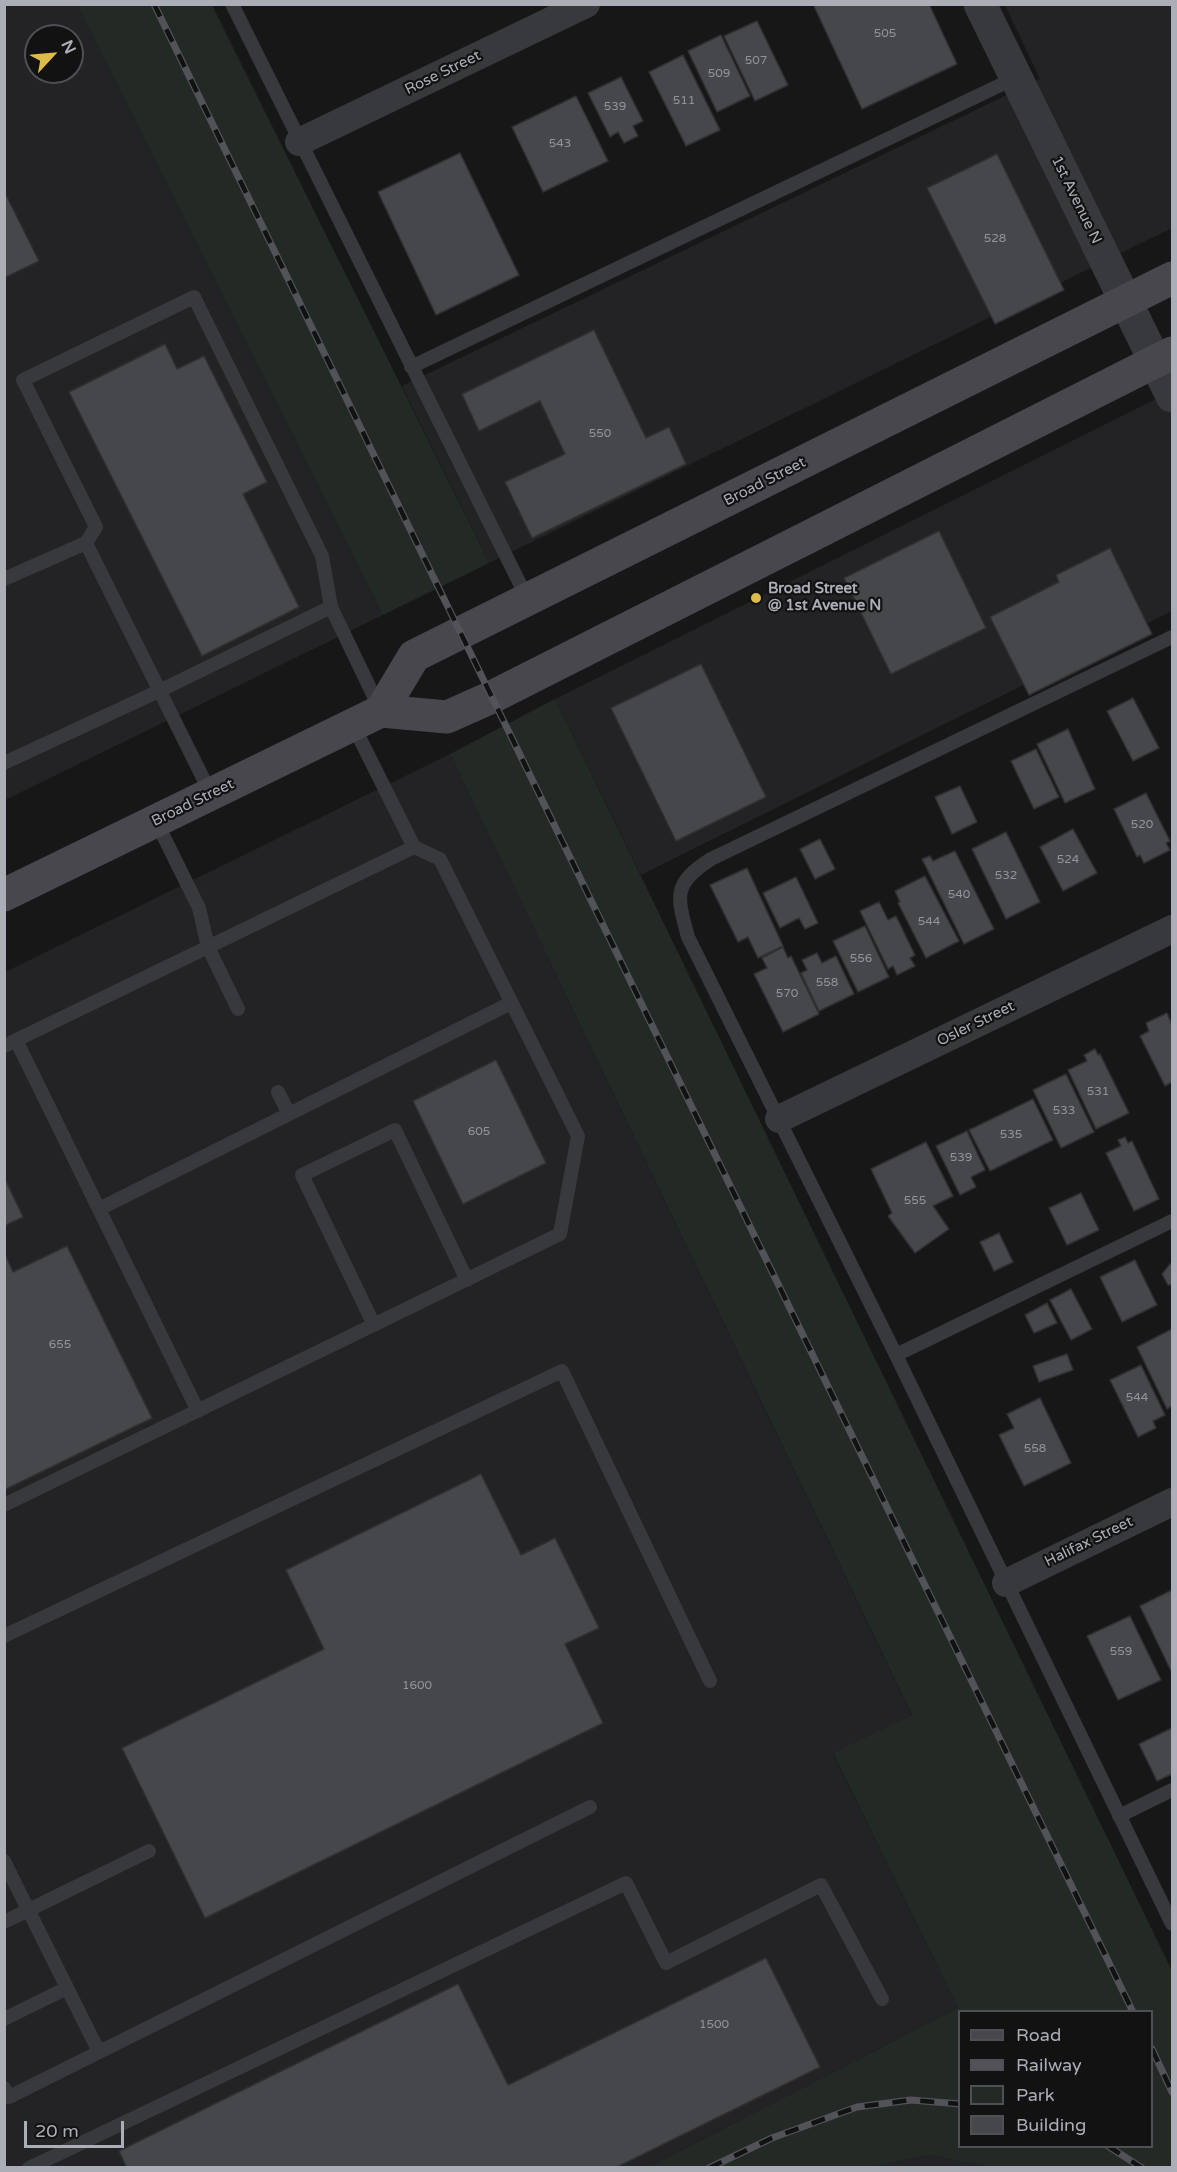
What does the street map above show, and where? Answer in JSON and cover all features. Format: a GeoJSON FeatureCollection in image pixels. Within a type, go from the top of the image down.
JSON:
{"type":"FeatureCollection","features":[{"type":"Feature","properties":{"kind":"main road","name":"Broad Street"},"geometry":{"type":"LineString","coordinates":[[4,895],[367,718],[414,656],[1173,278]]}},
{"type":"Feature","properties":{"kind":"main road"},"geometry":{"type":"LineString","coordinates":[[367,718],[447,717],[492,697],[1164,357]]}},
{"type":"Feature","properties":{"kind":"street","name":"Rose Street"},"geometry":{"type":"LineString","coordinates":[[299,142],[586,4]]}},
{"type":"Feature","properties":{"kind":"street","name":"1st Avenue N"},"geometry":{"type":"LineString","coordinates":[[981,4],[1126,301],[1164,357],[1173,396]]}},
{"type":"Feature","properties":{"kind":"street","name":"Osler Street"},"geometry":{"type":"LineString","coordinates":[[779,1119],[1173,929]]}},
{"type":"Feature","properties":{"kind":"street","name":"Halifax Street"},"geometry":{"type":"LineString","coordinates":[[1006,1583],[1173,1502]]}},
{"type":"Feature","properties":{"kind":"lane"},"geometry":{"type":"LineString","coordinates":[[232,4],[528,600]]}},
{"type":"Feature","properties":{"kind":"lane"},"geometry":{"type":"LineString","coordinates":[[411,368],[1016,78]]}},
{"type":"Feature","properties":{"kind":"lane"},"geometry":{"type":"LineString","coordinates":[[4,579],[86,543],[96,527],[23,380],[194,297],[322,556],[331,607],[367,718],[414,847],[440,859],[578,1137],[560,1234],[4,1505]]}},
{"type":"Feature","properties":{"kind":"lane"},"geometry":{"type":"LineString","coordinates":[[86,543],[211,794]]}},
{"type":"Feature","properties":{"kind":"lane"},"geometry":{"type":"LineString","coordinates":[[4,763],[331,607]]}},
{"type":"Feature","properties":{"kind":"lane"},"geometry":{"type":"LineString","coordinates":[[1173,637],[711,859],[694,870],[682,883],[679,903],[688,937],[896,1355],[1173,1924]]}},
{"type":"Feature","properties":{"kind":"lane"},"geometry":{"type":"LineString","coordinates":[[156,821],[199,908],[208,947],[238,1009]]}},
{"type":"Feature","properties":{"kind":"lane"},"geometry":{"type":"LineString","coordinates":[[198,1411],[99,1209],[10,1043],[414,847]]}},
{"type":"Feature","properties":{"kind":"lane"},"geometry":{"type":"LineString","coordinates":[[99,1209],[511,1003]]}},
{"type":"Feature","properties":{"kind":"lane"},"geometry":{"type":"LineString","coordinates":[[278,1092],[289,1114]]}},
{"type":"Feature","properties":{"kind":"lane"},"geometry":{"type":"LineString","coordinates":[[374,1325],[302,1175],[312,1170],[395,1130],[467,1280]]}},
{"type":"Feature","properties":{"kind":"lane"},"geometry":{"type":"LineString","coordinates":[[896,1355],[1173,1221]]}},
{"type":"Feature","properties":{"kind":"lane"},"geometry":{"type":"LineString","coordinates":[[4,1636],[562,1371],[710,1681]]}},
{"type":"Feature","properties":{"kind":"lane"},"geometry":{"type":"LineString","coordinates":[[1119,1816],[1173,1790]]}},
{"type":"Feature","properties":{"kind":"lane"},"geometry":{"type":"LineString","coordinates":[[4,2088],[9,2097],[590,1807]]}},
{"type":"Feature","properties":{"kind":"lane"},"geometry":{"type":"LineString","coordinates":[[4,1922],[148,1851]]}},
{"type":"Feature","properties":{"kind":"lane"},"geometry":{"type":"LineString","coordinates":[[4,1861],[99,2052]]}},
{"type":"Feature","properties":{"kind":"lane"},"geometry":{"type":"LineString","coordinates":[[28,2168],[626,1883],[666,1963],[821,1885],[882,1999]]}},
{"type":"Feature","properties":{"kind":"lane"},"geometry":{"type":"LineString","coordinates":[[4,2019],[67,1988]]}},
{"type":"Feature","properties":{"kind":"shaded area"},"geometry":{"type":"Polygon","coordinates":[[[5,5],[77,5],[383,615],[5,800],[5,5]]]}},
{"type":"Feature","properties":{"kind":"shaded area"},"geometry":{"type":"Polygon","coordinates":[[[1005,5],[1172,5],[1172,228],[489,563],[402,386],[1040,79],[1005,5]]]}},
{"type":"Feature","properties":{"kind":"shaded area"},"geometry":{"type":"Polygon","coordinates":[[[1172,391],[1172,611],[641,875],[555,699],[1172,391]]]}},
{"type":"Feature","properties":{"kind":"shaded area"},"geometry":{"type":"Polygon","coordinates":[[[450,754],[912,1716],[833,1754],[958,2008],[649,2167],[5,2168],[5,972],[450,754]]]}},
{"type":"Feature","properties":{"kind":"shaded area"},"geometry":{"type":"Polygon","coordinates":[[[929,2155],[991,2167],[867,2168],[929,2155]]]}},
{"type":"Feature","properties":{"kind":"green space"},"geometry":{"type":"Polygon","coordinates":[[[77,5],[212,5],[489,563],[383,615],[77,5]]]}},
{"type":"Feature","properties":{"kind":"green space"},"geometry":{"type":"Polygon","coordinates":[[[555,699],[1172,1971],[1172,2167],[991,2167],[929,2155],[867,2168],[649,2167],[958,2008],[833,1753],[912,1715],[450,754],[555,699]]]}},
{"type":"Feature","properties":{"kind":"building"},"geometry":{"type":"Polygon","coordinates":[[[813,4],[929,4],[957,64],[862,109],[813,4]]]}},
{"type":"Feature","properties":{"kind":"building"},"geometry":{"type":"Polygon","coordinates":[[[757,21],[788,85],[755,101],[724,36],[757,21]]]}},
{"type":"Feature","properties":{"kind":"building"},"geometry":{"type":"Polygon","coordinates":[[[721,35],[750,96],[717,112],[688,51],[721,35]]]}},
{"type":"Feature","properties":{"kind":"building"},"geometry":{"type":"Polygon","coordinates":[[[683,55],[720,130],[686,146],[649,72],[683,55]]]}},
{"type":"Feature","properties":{"kind":"building"},"geometry":{"type":"Polygon","coordinates":[[[621,77],[643,121],[633,126],[638,136],[624,143],[618,132],[610,137],[588,93],[621,77]]]}},
{"type":"Feature","properties":{"kind":"building"},"geometry":{"type":"Polygon","coordinates":[[[576,96],[608,161],[543,192],[512,127],[576,96]]]}},
{"type":"Feature","properties":{"kind":"building"},"geometry":{"type":"Polygon","coordinates":[[[460,153],[519,275],[436,315],[378,192],[460,153]]]}},
{"type":"Feature","properties":{"kind":"building"},"geometry":{"type":"Polygon","coordinates":[[[997,154],[1064,290],[995,324],[927,188],[997,154]]]}},
{"type":"Feature","properties":{"kind":"building"},"geometry":{"type":"Polygon","coordinates":[[[4,191],[39,261],[4,278],[4,191]]]}},
{"type":"Feature","properties":{"kind":"building"},"geometry":{"type":"Polygon","coordinates":[[[594,330],[646,438],[669,427],[686,464],[532,538],[505,482],[565,454],[540,401],[479,431],[462,394],[594,330]]]}},
{"type":"Feature","properties":{"kind":"building"},"geometry":{"type":"Polygon","coordinates":[[[165,344],[177,369],[204,356],[267,482],[243,494],[299,607],[202,656],[69,392],[165,344]]]}},
{"type":"Feature","properties":{"kind":"building"},"geometry":{"type":"Polygon","coordinates":[[[939,531],[986,628],[891,674],[844,578],[939,531]]]}},
{"type":"Feature","properties":{"kind":"building"},"geometry":{"type":"Polygon","coordinates":[[[1110,548],[1152,634],[1029,695],[990,617],[1059,582],[1056,575],[1110,548]]]}},
{"type":"Feature","properties":{"kind":"building"},"geometry":{"type":"Polygon","coordinates":[[[701,664],[766,797],[676,841],[611,708],[701,664]]]}},
{"type":"Feature","properties":{"kind":"building"},"geometry":{"type":"Polygon","coordinates":[[[1133,698],[1159,748],[1133,761],[1107,711],[1133,698]]]}},
{"type":"Feature","properties":{"kind":"building"},"geometry":{"type":"Polygon","coordinates":[[[1068,729],[1095,789],[1065,803],[1037,744],[1068,729]]]}},
{"type":"Feature","properties":{"kind":"building"},"geometry":{"type":"Polygon","coordinates":[[[1036,749],[1059,797],[1034,809],[1011,761],[1036,749]]]}},
{"type":"Feature","properties":{"kind":"building"},"geometry":{"type":"Polygon","coordinates":[[[960,786],[977,822],[952,834],[935,797],[960,786]]]}},
{"type":"Feature","properties":{"kind":"building"},"geometry":{"type":"Polygon","coordinates":[[[1146,793],[1170,841],[1166,843],[1170,850],[1144,863],[1140,855],[1137,857],[1114,809],[1146,793]]]}},
{"type":"Feature","properties":{"kind":"building"},"geometry":{"type":"Polygon","coordinates":[[[1073,829],[1097,873],[1063,891],[1040,847],[1073,829]]]}},
{"type":"Feature","properties":{"kind":"building"},"geometry":{"type":"Polygon","coordinates":[[[1006,832],[1040,902],[1006,919],[972,849],[1006,832]]]}},
{"type":"Feature","properties":{"kind":"building"},"geometry":{"type":"Polygon","coordinates":[[[820,839],[835,869],[815,879],[800,849],[820,839]]]}},
{"type":"Feature","properties":{"kind":"building"},"geometry":{"type":"Polygon","coordinates":[[[955,851],[994,929],[964,944],[922,859],[930,856],[933,861],[955,851]]]}},
{"type":"Feature","properties":{"kind":"building"},"geometry":{"type":"Polygon","coordinates":[[[747,868],[783,946],[758,958],[748,937],[738,942],[710,885],[747,868]]]}},
{"type":"Feature","properties":{"kind":"building"},"geometry":{"type":"Polygon","coordinates":[[[925,876],[959,941],[926,958],[898,903],[900,902],[895,891],[925,876]]]}},
{"type":"Feature","properties":{"kind":"building"},"geometry":{"type":"Polygon","coordinates":[[[796,877],[818,923],[805,929],[799,918],[780,928],[763,893],[796,877]]]}},
{"type":"Feature","properties":{"kind":"building"},"geometry":{"type":"Polygon","coordinates":[[[879,902],[888,920],[896,916],[915,955],[910,958],[915,966],[897,975],[893,966],[888,969],[860,911],[879,902]]]}},
{"type":"Feature","properties":{"kind":"building"},"geometry":{"type":"Polygon","coordinates":[[[865,926],[889,977],[858,992],[833,941],[865,926]]]}},
{"type":"Feature","properties":{"kind":"building"},"geometry":{"type":"Polygon","coordinates":[[[783,947],[788,958],[791,956],[819,1014],[783,1032],[754,974],[767,968],[762,958],[783,947]]]}},
{"type":"Feature","properties":{"kind":"building"},"geometry":{"type":"Polygon","coordinates":[[[817,953],[822,963],[836,956],[854,994],[819,1011],[801,973],[807,970],[802,960],[817,953]]]}},
{"type":"Feature","properties":{"kind":"building"},"geometry":{"type":"Polygon","coordinates":[[[1167,1013],[1172,1025],[1172,1082],[1165,1086],[1140,1036],[1149,1031],[1146,1023],[1167,1013]]]}},
{"type":"Feature","properties":{"kind":"building"},"geometry":{"type":"Polygon","coordinates":[[[1095,1049],[1098,1055],[1100,1054],[1129,1113],[1096,1129],[1068,1070],[1087,1061],[1084,1055],[1095,1049]]]}},
{"type":"Feature","properties":{"kind":"building"},"geometry":{"type":"Polygon","coordinates":[[[496,1060],[546,1163],[463,1204],[413,1101],[496,1060]]]}},
{"type":"Feature","properties":{"kind":"building"},"geometry":{"type":"Polygon","coordinates":[[[1066,1074],[1094,1132],[1061,1148],[1033,1090],[1066,1074]]]}},
{"type":"Feature","properties":{"kind":"building"},"geometry":{"type":"Polygon","coordinates":[[[1033,1099],[1053,1140],[990,1171],[969,1130],[1033,1099]]]}},
{"type":"Feature","properties":{"kind":"building"},"geometry":{"type":"Polygon","coordinates":[[[967,1131],[985,1170],[971,1177],[976,1187],[960,1195],[936,1146],[967,1131]]]}},
{"type":"Feature","properties":{"kind":"building"},"geometry":{"type":"Polygon","coordinates":[[[1125,1137],[1128,1143],[1132,1141],[1159,1199],[1134,1211],[1106,1153],[1121,1146],[1118,1140],[1125,1137]]]}},
{"type":"Feature","properties":{"kind":"building"},"geometry":{"type":"Polygon","coordinates":[[[926,1142],[953,1196],[933,1206],[949,1229],[915,1253],[888,1216],[892,1213],[871,1169],[926,1142]]]}},
{"type":"Feature","properties":{"kind":"building"},"geometry":{"type":"Polygon","coordinates":[[[4,1177],[23,1217],[4,1226],[4,1177]]]}},
{"type":"Feature","properties":{"kind":"building"},"geometry":{"type":"Polygon","coordinates":[[[1081,1193],[1099,1230],[1067,1245],[1049,1208],[1081,1193]]]}},
{"type":"Feature","properties":{"kind":"building"},"geometry":{"type":"Polygon","coordinates":[[[999,1233],[1013,1262],[994,1271],[980,1242],[999,1233]]]}},
{"type":"Feature","properties":{"kind":"building"},"geometry":{"type":"Polygon","coordinates":[[[67,1246],[152,1418],[4,1490],[4,1252],[13,1272],[67,1246]]]}},
{"type":"Feature","properties":{"kind":"building"},"geometry":{"type":"Polygon","coordinates":[[[1135,1260],[1157,1305],[1122,1322],[1100,1277],[1135,1260]]]}},
{"type":"Feature","properties":{"kind":"building"},"geometry":{"type":"Polygon","coordinates":[[[1172,1264],[1172,1285],[1168,1285],[1162,1274],[1172,1264]]]}},
{"type":"Feature","properties":{"kind":"building"},"geometry":{"type":"Polygon","coordinates":[[[1071,1289],[1092,1329],[1071,1340],[1050,1300],[1071,1289]]]}},
{"type":"Feature","properties":{"kind":"building"},"geometry":{"type":"Polygon","coordinates":[[[1047,1303],[1057,1323],[1034,1333],[1025,1315],[1047,1303]]]}},
{"type":"Feature","properties":{"kind":"building"},"geometry":{"type":"Polygon","coordinates":[[[1172,1329],[1172,1406],[1167,1409],[1137,1347],[1172,1329]]]}},
{"type":"Feature","properties":{"kind":"building"},"geometry":{"type":"Polygon","coordinates":[[[1067,1354],[1073,1370],[1039,1382],[1033,1366],[1067,1354]]]}},
{"type":"Feature","properties":{"kind":"building"},"geometry":{"type":"Polygon","coordinates":[[[1141,1365],[1165,1415],[1153,1421],[1156,1428],[1138,1437],[1110,1380],[1141,1365]]]}},
{"type":"Feature","properties":{"kind":"building"},"geometry":{"type":"Polygon","coordinates":[[[1040,1398],[1071,1463],[1024,1486],[999,1435],[1014,1428],[1007,1414],[1040,1398]]]}},
{"type":"Feature","properties":{"kind":"building"},"geometry":{"type":"Polygon","coordinates":[[[481,1474],[521,1555],[555,1538],[599,1628],[565,1644],[603,1723],[205,1918],[122,1748],[324,1649],[286,1570],[481,1474]]]}},
{"type":"Feature","properties":{"kind":"building"},"geometry":{"type":"Polygon","coordinates":[[[1172,1590],[1172,1670],[1171,1671],[1140,1606],[1172,1590]]]}},
{"type":"Feature","properties":{"kind":"building"},"geometry":{"type":"Polygon","coordinates":[[[1130,1616],[1161,1680],[1118,1700],[1087,1636],[1130,1616]]]}},
{"type":"Feature","properties":{"kind":"building"},"geometry":{"type":"Polygon","coordinates":[[[1172,1728],[1172,1774],[1157,1781],[1139,1744],[1172,1728]]]}},
{"type":"Feature","properties":{"kind":"building"},"geometry":{"type":"Polygon","coordinates":[[[766,1958],[820,2067],[615,2168],[127,2168],[119,2151],[458,1984],[508,2085],[766,1958]]]}},
{"type":"Feature","properties":{"kind":"railway"},"geometry":{"type":"LineString","coordinates":[[154,4],[1132,2010]]}},
{"type":"Feature","properties":{"kind":"railway"},"geometry":{"type":"LineString","coordinates":[[1153,2051],[1172,2092]]}},
{"type":"Feature","properties":{"kind":"railway"},"geometry":{"type":"LineString","coordinates":[[709,2168],[772,2138],[857,2107],[911,2100],[958,2104]]}},
{"type":"Feature","properties":{"kind":"railway"},"geometry":{"type":"LineString","coordinates":[[1111,2148],[1142,2168]]}},
{"type":"Feature","properties":{"kind":"place","name":"Broad Street @ 1st Avenue N"},"geometry":{"type":"Point","coordinates":[756,598]}}]}
